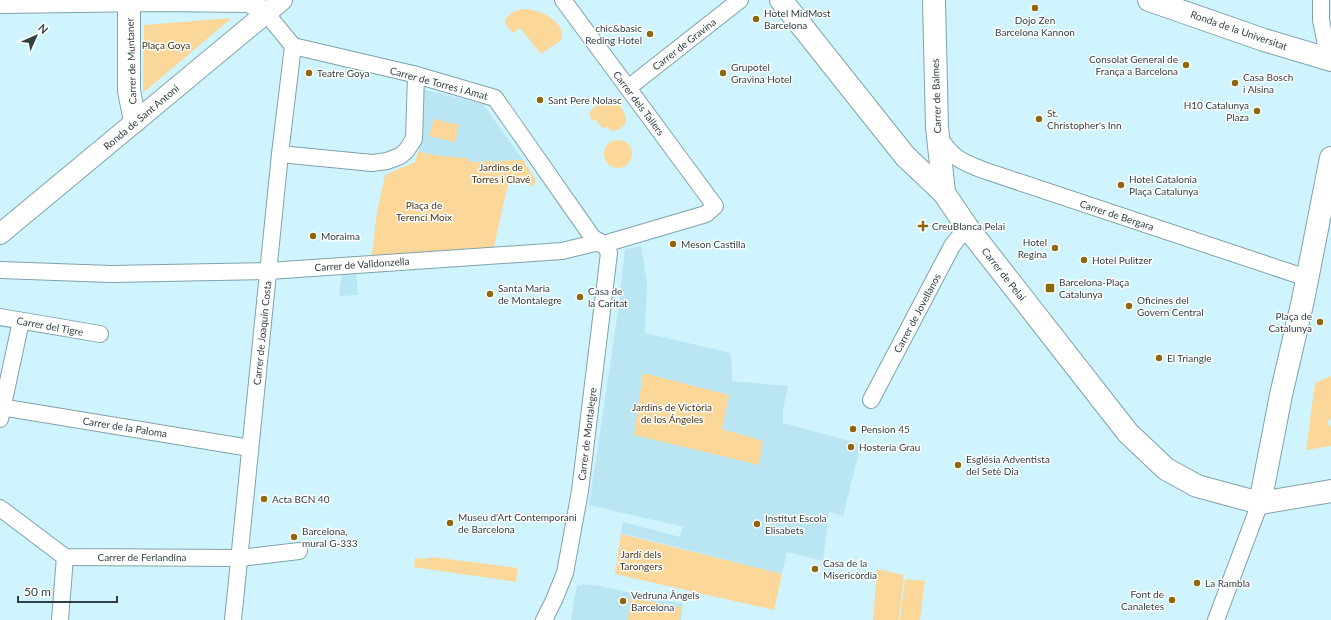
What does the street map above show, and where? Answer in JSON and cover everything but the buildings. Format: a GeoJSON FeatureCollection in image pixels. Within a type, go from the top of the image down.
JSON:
{"type":"FeatureCollection","features":[{"type":"Feature","properties":{"kind":"main road","name":"Carrer de Muntaner"},"geometry":{"type":"LineString","coordinates":[[129,0],[130,91],[135,121]]}},
{"type":"Feature","properties":{"kind":"main road","name":"Carrer de Pelai"},"geometry":{"type":"LineString","coordinates":[[781,0],[906,156],[944,192],[967,228],[1128,433],[1166,469],[1197,486],[1260,503]]}},
{"type":"Feature","properties":{"kind":"main road","name":"Carrer de Balmes"},"geometry":{"type":"LineString","coordinates":[[934,0],[935,87],[944,192]]}},
{"type":"Feature","properties":{"kind":"main road","name":"Ronda de la Universitat"},"geometry":{"type":"LineString","coordinates":[[1148,0],[1330,62]]}},
{"type":"Feature","properties":{"kind":"main road"},"geometry":{"type":"LineString","coordinates":[[1331,158],[1307,278],[1281,395],[1260,503],[1331,491]]}},
{"type":"Feature","properties":{"kind":"street"},"geometry":{"type":"LineString","coordinates":[[0,2],[129,0],[249,2],[266,13],[293,46]]}},
{"type":"Feature","properties":{"kind":"street","name":"Ronda de Sant Antoni"},"geometry":{"type":"LineString","coordinates":[[0,234],[282,0]]}},
{"type":"Feature","properties":{"kind":"street","name":"Carrer dels Tallers"},"geometry":{"type":"LineString","coordinates":[[563,0],[715,206]]}},
{"type":"Feature","properties":{"kind":"street","name":"Carrer de Gravina"},"geometry":{"type":"LineString","coordinates":[[628,88],[740,0]]}},
{"type":"Feature","properties":{"kind":"street"},"geometry":{"type":"LineString","coordinates":[[1321,0],[1321,20],[1330,62]]}},
{"type":"Feature","properties":{"kind":"street","name":"Carrer de Torres i Amat"},"geometry":{"type":"LineString","coordinates":[[293,46],[416,75],[494,98],[594,238],[604,244]]}},
{"type":"Feature","properties":{"kind":"street","name":"Carrer de Joaquín Costa"},"geometry":{"type":"LineString","coordinates":[[233,620],[280,154],[293,46]]}},
{"type":"Feature","properties":{"kind":"street"},"geometry":{"type":"LineString","coordinates":[[280,154],[372,163],[387,161],[400,156],[406,151],[414,139],[416,75]]}},
{"type":"Feature","properties":{"kind":"street","name":"Carrer de Bergara"},"geometry":{"type":"LineString","coordinates":[[938,136],[947,150],[956,158],[982,170],[1307,278]]}},
{"type":"Feature","properties":{"kind":"street","name":"Carrer de Valldonzella"},"geometry":{"type":"LineString","coordinates":[[0,270],[111,274],[269,270],[562,251],[595,243],[604,244],[706,214],[715,206]]}},
{"type":"Feature","properties":{"kind":"street","name":"Carrer de Jovellanos"},"geometry":{"type":"LineString","coordinates":[[871,400],[952,246],[967,228]]}},
{"type":"Feature","properties":{"kind":"street","name":"Carrer de Montalegre"},"geometry":{"type":"LineString","coordinates":[[544,620],[565,573],[580,491],[609,253],[604,244]]}},
{"type":"Feature","properties":{"kind":"street","name":"Carrer del Tigre"},"geometry":{"type":"LineString","coordinates":[[0,317],[100,334]]}},
{"type":"Feature","properties":{"kind":"street"},"geometry":{"type":"LineString","coordinates":[[1,411],[21,321]]}},
{"type":"Feature","properties":{"kind":"street","name":"Carrer de la Paloma"},"geometry":{"type":"LineString","coordinates":[[1,411],[250,448]]}},
{"type":"Feature","properties":{"kind":"street"},"geometry":{"type":"LineString","coordinates":[[1216,620],[1260,503]]}},
{"type":"Feature","properties":{"kind":"street"},"geometry":{"type":"LineString","coordinates":[[0,508],[65,557],[60,620]]}},
{"type":"Feature","properties":{"kind":"street","name":"Carrer de Ferlandina"},"geometry":{"type":"LineString","coordinates":[[65,557],[240,558],[299,551]]}},
{"type":"Feature","properties":{"kind":"shaded area"},"geometry":{"type":"Polygon","coordinates":[[[425,90],[483,104],[523,160],[469,162],[469,159],[455,157],[444,158],[419,151],[421,95],[425,90]]]}},
{"type":"Feature","properties":{"kind":"shaded area"},"geometry":{"type":"Polygon","coordinates":[[[641,246],[647,283],[645,333],[731,353],[732,381],[788,386],[783,410],[783,423],[861,444],[843,516],[829,512],[823,561],[787,552],[782,574],[621,533],[623,522],[680,537],[682,528],[684,527],[589,505],[618,312],[625,249],[641,246]],[[643,373],[635,435],[759,464],[763,441],[722,429],[729,395],[643,373]]]}},
{"type":"Feature","properties":{"kind":"shaded area"},"geometry":{"type":"Polygon","coordinates":[[[356,272],[358,295],[339,296],[342,273],[356,272]]]}},
{"type":"Feature","properties":{"kind":"shaded area","name":"Vedruna Àngels Barcelona"},"geometry":{"type":"Polygon","coordinates":[[[583,584],[600,586],[683,604],[681,620],[571,620],[577,585],[582,586],[583,584]]]}},
{"type":"Feature","properties":{"kind":"green space"},"geometry":{"type":"Polygon","coordinates":[[[526,9],[537,11],[550,17],[562,31],[560,41],[541,54],[520,28],[513,33],[505,24],[505,20],[511,13],[526,9]]]}},
{"type":"Feature","properties":{"kind":"green space","name":"Plaça Goya"},"geometry":{"type":"Polygon","coordinates":[[[231,18],[227,22],[143,93],[144,25],[231,18]]]}},
{"type":"Feature","properties":{"kind":"green space"},"geometry":{"type":"Polygon","coordinates":[[[610,98],[619,105],[624,112],[626,120],[626,123],[618,130],[612,131],[606,127],[603,129],[595,119],[592,121],[590,117],[591,110],[605,99],[610,98]]]}},
{"type":"Feature","properties":{"kind":"green space"},"geometry":{"type":"Polygon","coordinates":[[[434,119],[459,125],[455,142],[429,136],[434,119]]]}},
{"type":"Feature","properties":{"kind":"green space"},"geometry":{"type":"Polygon","coordinates":[[[618,140],[628,144],[632,154],[628,164],[618,168],[608,164],[604,154],[608,144],[618,140]]]}},
{"type":"Feature","properties":{"kind":"green space","name":"Plaça de Terenci Moix"},"geometry":{"type":"Polygon","coordinates":[[[418,151],[469,159],[469,162],[523,160],[536,180],[534,186],[509,180],[493,251],[371,261],[377,212],[385,175],[415,162],[418,151]]]}},
{"type":"Feature","properties":{"kind":"green space","name":"Jardins de Victòria de los Ángeles"},"geometry":{"type":"Polygon","coordinates":[[[643,373],[729,395],[722,429],[763,441],[759,465],[634,435],[643,373]]]}},
{"type":"Feature","properties":{"kind":"green space"},"geometry":{"type":"Polygon","coordinates":[[[1331,376],[1331,418],[1327,423],[1331,427],[1331,446],[1306,450],[1315,383],[1331,376]]]}},
{"type":"Feature","properties":{"kind":"green space","name":"Jardí dels Tarongers"},"geometry":{"type":"Polygon","coordinates":[[[621,534],[782,574],[774,610],[615,574],[621,534]]]}},
{"type":"Feature","properties":{"kind":"green space"},"geometry":{"type":"Polygon","coordinates":[[[433,557],[518,568],[516,582],[414,567],[415,558],[425,559],[433,557]]]}},
{"type":"Feature","properties":{"kind":"green space"},"geometry":{"type":"Polygon","coordinates":[[[877,569],[904,575],[899,620],[873,620],[877,569]]]}},
{"type":"Feature","properties":{"kind":"green space"},"geometry":{"type":"Polygon","coordinates":[[[905,579],[925,581],[920,620],[900,620],[905,579]]]}},
{"type":"Feature","properties":{"kind":"green space"},"geometry":{"type":"Polygon","coordinates":[[[630,598],[681,607],[680,620],[628,620],[630,598]]]}},
{"type":"Feature","properties":{"kind":"place","name":"Dojo Zen Barcelona Kannon"},"geometry":{"type":"Point","coordinates":[1035,8]}},
{"type":"Feature","properties":{"kind":"place","name":"Hotel MidMost Barcelona"},"geometry":{"type":"Point","coordinates":[756,19]}},
{"type":"Feature","properties":{"kind":"place","name":"chic&basic Reding Hotel"},"geometry":{"type":"Point","coordinates":[650,34]}},
{"type":"Feature","properties":{"kind":"place","name":"Consolat General de França a Barcelona"},"geometry":{"type":"Point","coordinates":[1186,65]}},
{"type":"Feature","properties":{"kind":"place","name":"Teatre Goya"},"geometry":{"type":"Point","coordinates":[309,73]}},
{"type":"Feature","properties":{"kind":"place","name":"Grupotel Gravina Hotel"},"geometry":{"type":"Point","coordinates":[723,73]}},
{"type":"Feature","properties":{"kind":"place","name":"Casa Bosch i Alsina"},"geometry":{"type":"Point","coordinates":[1235,83]}},
{"type":"Feature","properties":{"kind":"place","name":"Sant Pere Nolasc"},"geometry":{"type":"Point","coordinates":[540,100]}},
{"type":"Feature","properties":{"kind":"place","name":"H10 Catalunya Plaza"},"geometry":{"type":"Point","coordinates":[1257,111]}},
{"type":"Feature","properties":{"kind":"place","name":"St. Christopher's Inn"},"geometry":{"type":"Point","coordinates":[1039,119]}},
{"type":"Feature","properties":{"kind":"place","name":"Hotel Catalonia Plaça Catalunya"},"geometry":{"type":"Point","coordinates":[1121,185]}},
{"type":"Feature","properties":{"kind":"place","name":"CreuBlanca Pelai"},"geometry":{"type":"Point","coordinates":[923,226]}},
{"type":"Feature","properties":{"kind":"place","name":"Moraima"},"geometry":{"type":"Point","coordinates":[313,236]}},
{"type":"Feature","properties":{"kind":"place","name":"Meson Castilla"},"geometry":{"type":"Point","coordinates":[673,244]}},
{"type":"Feature","properties":{"kind":"place","name":"Hotel Regina"},"geometry":{"type":"Point","coordinates":[1055,248]}},
{"type":"Feature","properties":{"kind":"place","name":"Hotel Pulitzer"},"geometry":{"type":"Point","coordinates":[1084,260]}},
{"type":"Feature","properties":{"kind":"place","name":"Barcelona-Plaça Catalunya"},"geometry":{"type":"Point","coordinates":[1050,288]}},
{"type":"Feature","properties":{"kind":"place","name":"Santa Maria de Montalegre"},"geometry":{"type":"Point","coordinates":[490,294]}},
{"type":"Feature","properties":{"kind":"place","name":"Casa de la Caritat"},"geometry":{"type":"Point","coordinates":[580,297]}},
{"type":"Feature","properties":{"kind":"place","name":"Oficines del Govern Central"},"geometry":{"type":"Point","coordinates":[1129,306]}},
{"type":"Feature","properties":{"kind":"place","name":"Plaça de Catalunya"},"geometry":{"type":"Point","coordinates":[1320,322]}},
{"type":"Feature","properties":{"kind":"place","name":"El Triangle"},"geometry":{"type":"Point","coordinates":[1159,358]}},
{"type":"Feature","properties":{"kind":"place","name":"Pension 45"},"geometry":{"type":"Point","coordinates":[853,429]}},
{"type":"Feature","properties":{"kind":"place","name":"Hosteria Grau"},"geometry":{"type":"Point","coordinates":[851,447]}},
{"type":"Feature","properties":{"kind":"place","name":"Església Adventista del Setè Dia"},"geometry":{"type":"Point","coordinates":[958,465]}},
{"type":"Feature","properties":{"kind":"place","name":"Acta BCN 40"},"geometry":{"type":"Point","coordinates":[264,499]}},
{"type":"Feature","properties":{"kind":"place","name":"Museu d'Art Contemporani de Barcelona"},"geometry":{"type":"Point","coordinates":[450,523]}},
{"type":"Feature","properties":{"kind":"place","name":"Institut Escola Elisabets"},"geometry":{"type":"Point","coordinates":[757,524]}},
{"type":"Feature","properties":{"kind":"place","name":"Barcelona, mural G-333"},"geometry":{"type":"Point","coordinates":[294,537]}},
{"type":"Feature","properties":{"kind":"place","name":"Casa de la Misericòrdia"},"geometry":{"type":"Point","coordinates":[815,569]}},
{"type":"Feature","properties":{"kind":"place","name":"La Rambla"},"geometry":{"type":"Point","coordinates":[1197,583]}},
{"type":"Feature","properties":{"kind":"place","name":"Font de Canaletes"},"geometry":{"type":"Point","coordinates":[1172,600]}},
{"type":"Feature","properties":{"kind":"place","name":"Vedruna Àngels Barcelona"},"geometry":{"type":"Point","coordinates":[623,601]}},
{"type":"Feature","properties":{"kind":"park label","name":"Jardins de Torres i Clavé"},"geometry":{"type":"Point","coordinates":[501,172]}}]}
